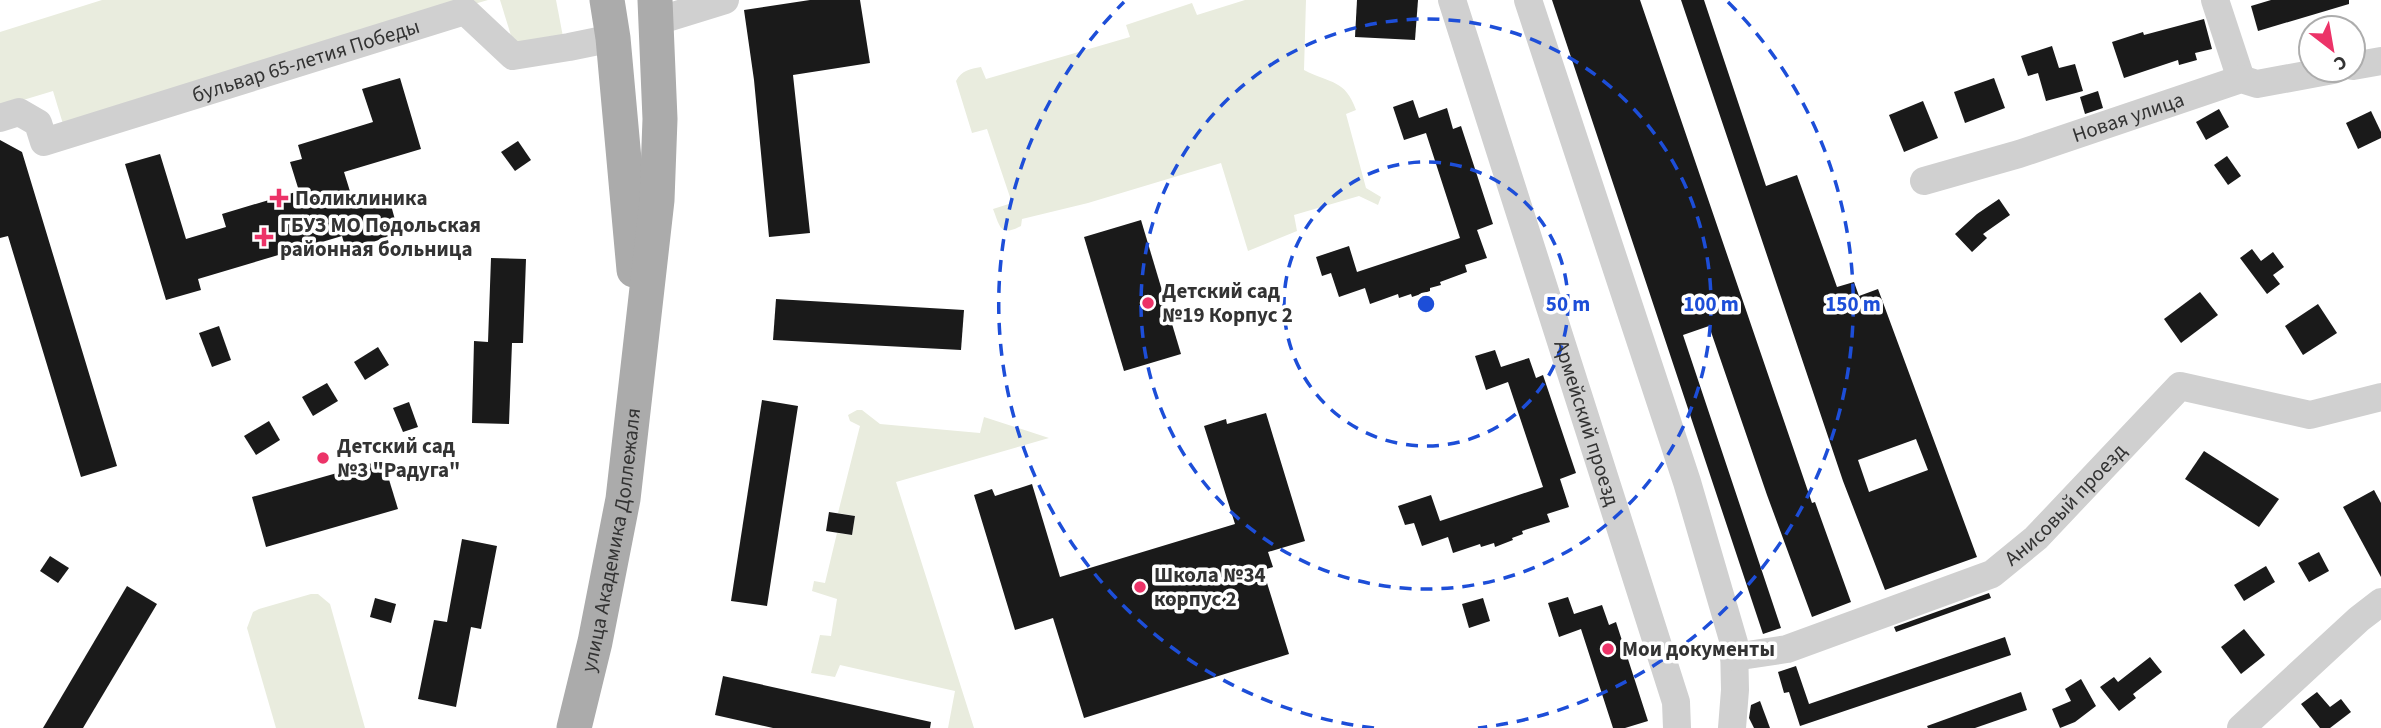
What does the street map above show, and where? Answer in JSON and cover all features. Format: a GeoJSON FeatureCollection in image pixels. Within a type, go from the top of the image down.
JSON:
{"type":"FeatureCollection","features":[{"type":"Feature","properties":{"kind":"main road","name":"улица Академика Доллежаля"},"geometry":{"type":"LineString","coordinates":[[607,0],[613,38],[640,350]]}},
{"type":"Feature","properties":{"kind":"main road","name":"улица Академика Доллежаля"},"geometry":{"type":"LineString","coordinates":[[574,728],[595,642],[624,499],[657,200],[660,119],[656,10]]}},
{"type":"Feature","properties":{"kind":"main road"},"geometry":{"type":"LineString","coordinates":[[621,124],[631,131],[641,132],[654,126],[660,119]]}},
{"type":"Feature","properties":{"kind":"street"},"geometry":{"type":"LineString","coordinates":[[656,10],[726,0]]}},
{"type":"Feature","properties":{"kind":"street","name":"Армейский проезд"},"geometry":{"type":"LineString","coordinates":[[1452,0],[1676,702],[1677,728]]}},
{"type":"Feature","properties":{"kind":"street"},"geometry":{"type":"LineString","coordinates":[[1528,0],[1687,482],[1734,643],[1735,690],[1732,728]]}},
{"type":"Feature","properties":{"kind":"street"},"geometry":{"type":"LineString","coordinates":[[2215,0],[2241,79]]}},
{"type":"Feature","properties":{"kind":"street","name":"бульвар 65-летия Победы"},"geometry":{"type":"LineString","coordinates":[[0,118],[19,112],[38,123],[44,142],[465,11],[513,56],[613,38]]}},
{"type":"Feature","properties":{"kind":"street","name":"Новая улица"},"geometry":{"type":"LineString","coordinates":[[1924,181],[2019,154],[2241,79],[2258,84],[2297,77]]}},
{"type":"Feature","properties":{"kind":"street","name":"Анисовый проезд"},"geometry":{"type":"LineString","coordinates":[[1734,657],[1787,649],[1992,574],[2036,538],[2180,386],[2310,415],[2381,397]]}},
{"type":"Feature","properties":{"kind":"street"},"geometry":{"type":"LineString","coordinates":[[2241,728],[2381,602]]}},
{"type":"Feature","properties":{"kind":"shaded area"},"geometry":{"type":"Polygon","coordinates":[[[102,0],[488,0],[63,124],[53,91],[0,107],[0,32],[102,0]]]}},
{"type":"Feature","properties":{"kind":"shaded area"},"geometry":{"type":"Polygon","coordinates":[[[500,0],[556,0],[564,42],[517,55],[500,0]]]}},
{"type":"Feature","properties":{"kind":"shaded area"},"geometry":{"type":"Polygon","coordinates":[[[1245,0],[1306,0],[1304,70],[1342,87],[1352,100],[1356,110],[1346,114],[1366,188],[1381,197],[1378,205],[1359,196],[1294,215],[1297,231],[1248,251],[1221,163],[1088,203],[1022,219],[1021,226],[1009,231],[1002,228],[993,209],[1012,203],[987,129],[972,133],[956,81],[961,74],[981,67],[986,79],[1130,37],[1126,25],[1192,3],[1197,15],[1245,0]]]}},
{"type":"Feature","properties":{"kind":"shaded area"},"geometry":{"type":"Polygon","coordinates":[[[862,410],[880,424],[980,433],[984,417],[1049,438],[896,482],[974,728],[948,728],[955,691],[840,665],[835,677],[811,673],[820,635],[831,636],[837,599],[812,591],[814,581],[825,583],[837,533],[852,535],[855,516],[838,513],[860,426],[850,421],[848,415],[862,410]]]}},
{"type":"Feature","properties":{"kind":"shaded area"},"geometry":{"type":"Polygon","coordinates":[[[318,594],[330,604],[365,728],[276,728],[247,628],[253,612],[318,594]]]}},
{"type":"Feature","properties":{"kind":"building"},"geometry":{"type":"Polygon","coordinates":[[[810,0],[860,0],[870,63],[793,75],[810,233],[769,237],[754,80],[744,10],[810,0]]]}},
{"type":"Feature","properties":{"kind":"building"},"geometry":{"type":"Polygon","coordinates":[[[1357,0],[1418,0],[1415,40],[1355,37],[1357,0]]]}},
{"type":"Feature","properties":{"kind":"building"},"geometry":{"type":"Polygon","coordinates":[[[1552,0],[1640,0],[1812,503],[1815,502],[1851,602],[1812,617],[1709,326],[1683,335],[1781,628],[1763,634],[1552,0]]]}},
{"type":"Feature","properties":{"kind":"building"},"geometry":{"type":"Polygon","coordinates":[[[1681,0],[1704,0],[1766,186],[1797,175],[1837,287],[1854,282],[1859,296],[1878,289],[1977,557],[1885,590],[1843,481],[1681,0]],[[1916,439],[1858,460],[1869,492],[1928,470],[1916,439]]]}},
{"type":"Feature","properties":{"kind":"building"},"geometry":{"type":"Polygon","coordinates":[[[2271,0],[2349,0],[2349,4],[2315,14],[2297,14],[2297,19],[2258,31],[2251,6],[2271,0]]]}},
{"type":"Feature","properties":{"kind":"building"},"geometry":{"type":"Polygon","coordinates":[[[2204,19],[2212,49],[2195,53],[2197,60],[2179,65],[2178,60],[2124,78],[2112,42],[2143,32],[2144,35],[2204,19]]]}},
{"type":"Feature","properties":{"kind":"building"},"geometry":{"type":"Polygon","coordinates":[[[2052,46],[2059,68],[2075,64],[2083,91],[2046,101],[2038,73],[2028,76],[2021,56],[2052,46]]]}},
{"type":"Feature","properties":{"kind":"building"},"geometry":{"type":"Polygon","coordinates":[[[400,78],[421,149],[344,172],[353,201],[387,191],[399,234],[346,250],[342,236],[198,279],[201,290],[166,300],[125,164],[160,154],[186,239],[226,227],[222,214],[299,191],[290,162],[302,159],[298,145],[373,122],[362,89],[400,78]]]}},
{"type":"Feature","properties":{"kind":"building"},"geometry":{"type":"Polygon","coordinates":[[[1994,78],[2005,108],[1965,123],[1954,92],[1994,78]]]}},
{"type":"Feature","properties":{"kind":"building"},"geometry":{"type":"Polygon","coordinates":[[[2098,91],[2103,108],[2085,114],[2080,97],[2098,91]]]}},
{"type":"Feature","properties":{"kind":"building"},"geometry":{"type":"Polygon","coordinates":[[[1413,100],[1419,118],[1447,108],[1453,129],[1461,126],[1493,224],[1477,230],[1487,258],[1465,265],[1467,272],[1412,297],[1411,294],[1399,298],[1398,294],[1370,304],[1365,288],[1339,297],[1331,273],[1322,276],[1316,257],[1349,246],[1357,272],[1460,238],[1426,133],[1404,140],[1393,107],[1413,100]]]}},
{"type":"Feature","properties":{"kind":"building"},"geometry":{"type":"Polygon","coordinates":[[[1923,101],[1938,138],[1904,152],[1889,115],[1923,101]]]}},
{"type":"Feature","properties":{"kind":"building"},"geometry":{"type":"Polygon","coordinates":[[[2219,109],[2229,127],[2206,140],[2196,122],[2219,109]]]}},
{"type":"Feature","properties":{"kind":"building"},"geometry":{"type":"Polygon","coordinates":[[[2371,111],[2381,138],[2358,149],[2346,123],[2371,111]]]}},
{"type":"Feature","properties":{"kind":"building"},"geometry":{"type":"Polygon","coordinates":[[[0,140],[22,152],[117,466],[81,477],[8,236],[0,238],[0,140]]]}},
{"type":"Feature","properties":{"kind":"building"},"geometry":{"type":"Polygon","coordinates":[[[518,141],[531,160],[515,171],[501,152],[518,141]]]}},
{"type":"Feature","properties":{"kind":"building"},"geometry":{"type":"Polygon","coordinates":[[[2227,156],[2241,176],[2228,185],[2214,165],[2227,156]]]}},
{"type":"Feature","properties":{"kind":"building"},"geometry":{"type":"Polygon","coordinates":[[[1999,199],[2010,215],[1983,234],[1987,238],[1972,252],[1955,234],[1999,199]]]}},
{"type":"Feature","properties":{"kind":"building"},"geometry":{"type":"Polygon","coordinates":[[[1141,220],[1181,354],[1124,371],[1084,237],[1141,220]]]}},
{"type":"Feature","properties":{"kind":"building"},"geometry":{"type":"Polygon","coordinates":[[[2252,249],[2261,261],[2273,252],[2284,267],[2273,275],[2280,284],[2267,294],[2240,258],[2252,249]]]}},
{"type":"Feature","properties":{"kind":"building"},"geometry":{"type":"Polygon","coordinates":[[[491,258],[526,259],[523,343],[512,343],[509,424],[472,423],[474,341],[488,342],[491,258]]]}},
{"type":"Feature","properties":{"kind":"building"},"geometry":{"type":"Polygon","coordinates":[[[2200,292],[2218,315],[2181,343],[2164,319],[2200,292]]]}},
{"type":"Feature","properties":{"kind":"building"},"geometry":{"type":"Polygon","coordinates":[[[776,299],[964,310],[961,350],[773,340],[776,299]]]}},
{"type":"Feature","properties":{"kind":"building"},"geometry":{"type":"Polygon","coordinates":[[[2318,304],[2337,333],[2303,355],[2285,326],[2318,304]]]}},
{"type":"Feature","properties":{"kind":"building"},"geometry":{"type":"Polygon","coordinates":[[[219,326],[231,360],[212,367],[199,333],[219,326]]]}},
{"type":"Feature","properties":{"kind":"building"},"geometry":{"type":"Polygon","coordinates":[[[378,347],[389,365],[365,380],[354,362],[378,347]]]}},
{"type":"Feature","properties":{"kind":"building"},"geometry":{"type":"Polygon","coordinates":[[[1495,350],[1501,367],[1529,358],[1536,378],[1543,375],[1576,473],[1560,479],[1569,507],[1547,514],[1550,522],[1522,531],[1523,534],[1512,538],[1513,540],[1495,547],[1494,543],[1481,547],[1480,544],[1453,553],[1448,537],[1422,546],[1414,523],[1405,525],[1398,506],[1431,495],[1440,521],[1543,487],[1508,382],[1486,390],[1475,356],[1495,350]]]}},
{"type":"Feature","properties":{"kind":"building"},"geometry":{"type":"Polygon","coordinates":[[[327,383],[338,401],[313,416],[302,397],[327,383]]]}},
{"type":"Feature","properties":{"kind":"building"},"geometry":{"type":"Polygon","coordinates":[[[762,400],[798,406],[767,606],[731,601],[762,400]]]}},
{"type":"Feature","properties":{"kind":"building"},"geometry":{"type":"Polygon","coordinates":[[[409,402],[418,427],[403,432],[393,408],[409,402]]]}},
{"type":"Feature","properties":{"kind":"building","name":"Школа №34 корпус 2"},"geometry":{"type":"Polygon","coordinates":[[[1266,413],[1305,541],[1268,552],[1273,567],[1263,570],[1289,654],[1084,718],[1053,618],[1015,630],[974,495],[992,489],[995,496],[1032,484],[1060,577],[1235,524],[1204,426],[1226,419],[1227,424],[1266,413]]]}},
{"type":"Feature","properties":{"kind":"building"},"geometry":{"type":"Polygon","coordinates":[[[269,421],[280,440],[256,455],[244,436],[269,421]]]}},
{"type":"Feature","properties":{"kind":"building"},"geometry":{"type":"Polygon","coordinates":[[[2204,451],[2279,499],[2259,527],[2185,479],[2204,451]]]}},
{"type":"Feature","properties":{"kind":"building"},"geometry":{"type":"Polygon","coordinates":[[[383,460],[398,509],[266,547],[252,497],[383,460]]]}},
{"type":"Feature","properties":{"kind":"building"},"geometry":{"type":"Polygon","coordinates":[[[2374,490],[2381,503],[2381,577],[2343,507],[2374,490]]]}},
{"type":"Feature","properties":{"kind":"building"},"geometry":{"type":"Polygon","coordinates":[[[829,512],[855,516],[852,535],[826,531],[829,512]]]}},
{"type":"Feature","properties":{"kind":"building"},"geometry":{"type":"Polygon","coordinates":[[[462,539],[497,546],[481,629],[471,627],[456,707],[418,699],[434,620],[447,622],[462,539]]]}},
{"type":"Feature","properties":{"kind":"building"},"geometry":{"type":"Polygon","coordinates":[[[2319,552],[2329,571],[2309,582],[2298,563],[2319,552]]]}},
{"type":"Feature","properties":{"kind":"building"},"geometry":{"type":"Polygon","coordinates":[[[50,556],[69,568],[58,583],[40,571],[50,556]]]}},
{"type":"Feature","properties":{"kind":"building"},"geometry":{"type":"Polygon","coordinates":[[[2266,566],[2275,582],[2244,601],[2234,585],[2266,566]]]}},
{"type":"Feature","properties":{"kind":"building"},"geometry":{"type":"Polygon","coordinates":[[[127,586],[157,604],[83,728],[43,728],[127,586]]]}},
{"type":"Feature","properties":{"kind":"building"},"geometry":{"type":"Polygon","coordinates":[[[1989,593],[1991,598],[1896,632],[1894,627],[1989,593]]]}},
{"type":"Feature","properties":{"kind":"building"},"geometry":{"type":"Polygon","coordinates":[[[1568,597],[1574,614],[1602,605],[1609,625],[1616,622],[1648,721],[1625,728],[1613,728],[1581,629],[1559,637],[1548,603],[1568,597]]]}},
{"type":"Feature","properties":{"kind":"building"},"geometry":{"type":"Polygon","coordinates":[[[375,598],[396,604],[391,623],[370,617],[375,598]]]}},
{"type":"Feature","properties":{"kind":"building"},"geometry":{"type":"Polygon","coordinates":[[[1483,598],[1490,621],[1469,628],[1462,604],[1483,598]]]}},
{"type":"Feature","properties":{"kind":"building"},"geometry":{"type":"Polygon","coordinates":[[[2244,629],[2265,655],[2241,674],[2221,647],[2244,629]]]}},
{"type":"Feature","properties":{"kind":"building"},"geometry":{"type":"Polygon","coordinates":[[[2005,637],[2011,655],[1800,726],[1789,692],[1784,693],[1778,672],[1796,666],[1809,704],[2005,637]]]}},
{"type":"Feature","properties":{"kind":"building"},"geometry":{"type":"Polygon","coordinates":[[[2150,657],[2162,672],[2133,694],[2136,698],[2119,711],[2100,687],[2114,677],[2118,682],[2150,657]]]}},
{"type":"Feature","properties":{"kind":"building"},"geometry":{"type":"Polygon","coordinates":[[[723,676],[931,722],[930,728],[773,728],[715,715],[723,676]]]}},
{"type":"Feature","properties":{"kind":"building"},"geometry":{"type":"Polygon","coordinates":[[[2081,679],[2096,706],[2075,722],[2060,728],[2052,709],[2071,701],[2065,689],[2081,679]]]}},
{"type":"Feature","properties":{"kind":"building"},"geometry":{"type":"Polygon","coordinates":[[[2021,692],[2027,710],[1975,728],[1927,726],[2021,692]]]}},
{"type":"Feature","properties":{"kind":"building"},"geometry":{"type":"Polygon","coordinates":[[[2317,692],[2330,707],[2341,699],[2351,712],[2330,728],[2320,728],[2301,704],[2317,692]]]}},
{"type":"Feature","properties":{"kind":"building"},"geometry":{"type":"Polygon","coordinates":[[[1760,701],[1770,728],[1754,728],[1749,718],[1751,705],[1760,701]]]}},
{"type":"Feature","properties":{"kind":"place","name":"Поликлиника"},"geometry":{"type":"Point","coordinates":[279,198]}},
{"type":"Feature","properties":{"kind":"place","name":"ГБУЗ МО Подольская районная больница"},"geometry":{"type":"Point","coordinates":[264,237]}},
{"type":"Feature","properties":{"kind":"place","name":"Детский сад №19 Корпус 2"},"geometry":{"type":"Point","coordinates":[1148,303]}},
{"type":"Feature","properties":{"kind":"place","name":"Детский сад №3 \"Радуга\""},"geometry":{"type":"Point","coordinates":[323,458]}},
{"type":"Feature","properties":{"kind":"place","name":"Школа №34 корпус 2"},"geometry":{"type":"Point","coordinates":[1140,587]}},
{"type":"Feature","properties":{"kind":"place","name":"Мои документы"},"geometry":{"type":"Point","coordinates":[1608,649]}}]}
